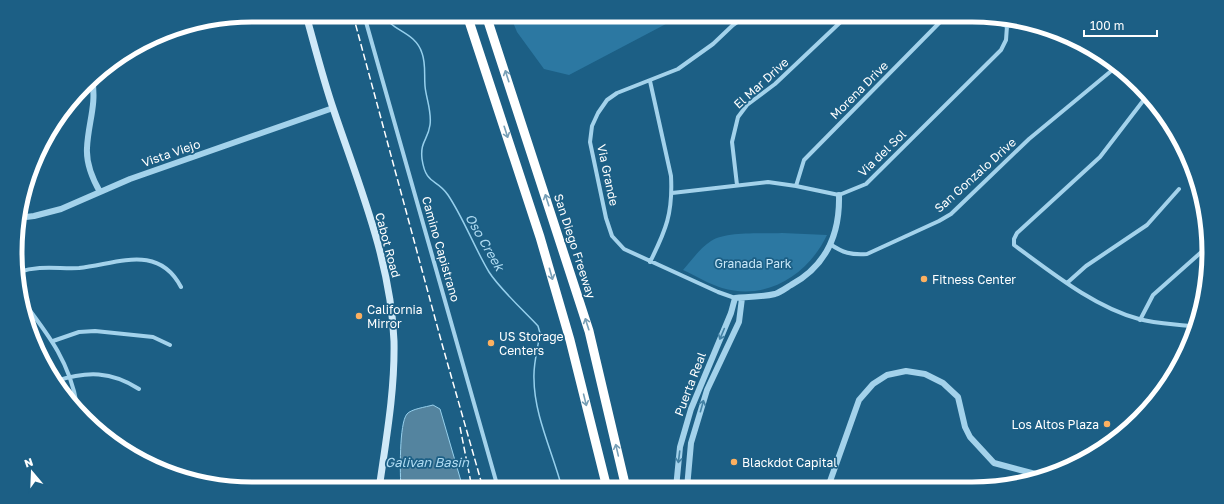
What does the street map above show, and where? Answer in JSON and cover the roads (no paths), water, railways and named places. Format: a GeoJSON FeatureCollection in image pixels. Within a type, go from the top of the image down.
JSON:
{"type":"FeatureCollection","features":[{"type":"Feature","properties":{"kind":"highway"},"geometry":{"type":"LineString","coordinates":[[469,22],[545,252],[570,340],[606,482]]}},
{"type":"Feature","properties":{"kind":"highway","name":"San Diego Freeway"},"geometry":{"type":"LineString","coordinates":[[488,22],[589,331],[625,482]]}},
{"type":"Feature","properties":{"kind":"main road","name":"Cabot Road"},"geometry":{"type":"LineString","coordinates":[[308,22],[333,108],[378,245],[390,296],[394,340],[393,390],[380,482]]}},
{"type":"Feature","properties":{"kind":"street","name":"Camino Capistrano"},"geometry":{"type":"LineString","coordinates":[[366,22],[496,482]]}},
{"type":"Feature","properties":{"kind":"street","name":"Via Grande"},"geometry":{"type":"LineString","coordinates":[[735,298],[650,262],[624,249],[612,236],[606,218],[590,142],[592,126],[598,113],[607,100],[617,93],[678,69],[713,44],[737,22]]}},
{"type":"Feature","properties":{"kind":"street","name":"El Mar Drive"},"geometry":{"type":"LineString","coordinates":[[737,185],[732,142],[738,117],[747,105],[775,84],[841,22]]}},
{"type":"Feature","properties":{"kind":"street","name":"Morena Drive"},"geometry":{"type":"LineString","coordinates":[[796,186],[804,160],[940,22]]}},
{"type":"Feature","properties":{"kind":"street"},"geometry":{"type":"LineString","coordinates":[[1001,24],[1007,26],[1012,25]]}},
{"type":"Feature","properties":{"kind":"street","name":"Via del Sol"},"geometry":{"type":"LineString","coordinates":[[839,195],[866,184],[1001,50],[1006,40],[1007,26]]}},
{"type":"Feature","properties":{"kind":"street","name":"San Gonzalo Drive"},"geometry":{"type":"LineString","coordinates":[[830,244],[843,253],[854,255],[867,254],[951,214],[1029,139],[1112,70]]}},
{"type":"Feature","properties":{"kind":"street"},"geometry":{"type":"LineString","coordinates":[[650,81],[671,176],[672,193],[671,212],[666,231],[650,262]]}},
{"type":"Feature","properties":{"kind":"street"},"geometry":{"type":"LineString","coordinates":[[93,86],[94,105],[87,148],[90,170],[100,192]]}},
{"type":"Feature","properties":{"kind":"street"},"geometry":{"type":"LineString","coordinates":[[1144,99],[1100,157],[1017,233],[1014,239],[1014,245],[1067,283],[1112,309],[1140,320],[1190,325]]}},
{"type":"Feature","properties":{"kind":"street","name":"Vista Viejo"},"geometry":{"type":"LineString","coordinates":[[25,217],[61,209],[130,179],[333,108]]}},
{"type":"Feature","properties":{"kind":"street"},"geometry":{"type":"LineString","coordinates":[[672,193],[768,182],[839,195],[838,222],[830,244],[821,261],[809,274],[776,294],[735,298]]}},
{"type":"Feature","properties":{"kind":"street"},"geometry":{"type":"LineString","coordinates":[[1067,283],[1086,266],[1146,225],[1179,189]]}},
{"type":"Feature","properties":{"kind":"street"},"geometry":{"type":"LineString","coordinates":[[1140,320],[1153,295],[1202,251]]}},
{"type":"Feature","properties":{"kind":"street"},"geometry":{"type":"LineString","coordinates":[[23,271],[36,268],[81,267],[134,259],[157,263],[166,268],[175,275],[181,287]]}},
{"type":"Feature","properties":{"kind":"street","name":"Puerta Real"},"geometry":{"type":"LineString","coordinates":[[677,482],[680,447],[691,409],[731,312],[735,298]]}},
{"type":"Feature","properties":{"kind":"street","name":"Puerta Real"},"geometry":{"type":"LineString","coordinates":[[688,482],[691,443],[707,390],[739,322],[742,298]]}},
{"type":"Feature","properties":{"kind":"street"},"geometry":{"type":"LineString","coordinates":[[29,310],[53,341],[70,377],[76,400]]}},
{"type":"Feature","properties":{"kind":"street"},"geometry":{"type":"LineString","coordinates":[[53,341],[79,332],[95,331],[153,337],[170,345]]}},
{"type":"Feature","properties":{"kind":"street"},"geometry":{"type":"LineString","coordinates":[[830,482],[860,400],[873,384],[887,375],[906,371],[925,374],[943,383],[958,397],[965,427],[970,437],[994,463],[1028,475]]}},
{"type":"Feature","properties":{"kind":"street"},"geometry":{"type":"LineString","coordinates":[[61,380],[70,377],[98,374],[111,376],[128,382],[139,389]]}},
{"type":"Feature","properties":{"kind":"water","name":"Galivan Basin"},"geometry":{"type":"Polygon","coordinates":[[[433,405],[440,409],[461,482],[401,482],[401,438],[404,419],[409,412],[433,405]]]}},
{"type":"Feature","properties":{"kind":"waterway","name":"Oso Creek"},"geometry":{"type":"LineString","coordinates":[[390,22],[414,40],[419,46],[423,57],[425,86],[430,110],[429,130],[422,148],[422,159],[426,174],[448,195],[493,278],[538,326],[540,333],[534,368],[535,393],[540,420],[560,482]]}},
{"type":"Feature","properties":{"kind":"railway"},"geometry":{"type":"LineString","coordinates":[[355,22],[442,344],[481,482]]}},
{"type":"Feature","properties":{"kind":"railway"},"geometry":{"type":"LineString","coordinates":[[460,427],[471,482]]}},
{"type":"Feature","properties":{"kind":"place","name":"Fitness Center"},"geometry":{"type":"Point","coordinates":[924,279]}},
{"type":"Feature","properties":{"kind":"place","name":"California Mirror"},"geometry":{"type":"Point","coordinates":[359,316]}},
{"type":"Feature","properties":{"kind":"place","name":"US Storage Centers"},"geometry":{"type":"Point","coordinates":[491,343]}},
{"type":"Feature","properties":{"kind":"place","name":"Los Altos Plaza"},"geometry":{"type":"Point","coordinates":[1107,424]}},
{"type":"Feature","properties":{"kind":"place","name":"Blackdot Capital"},"geometry":{"type":"Point","coordinates":[734,462]}},
{"type":"Feature","properties":{"kind":"park label","name":"Granada Park"},"geometry":{"type":"Point","coordinates":[753,263]}}]}
